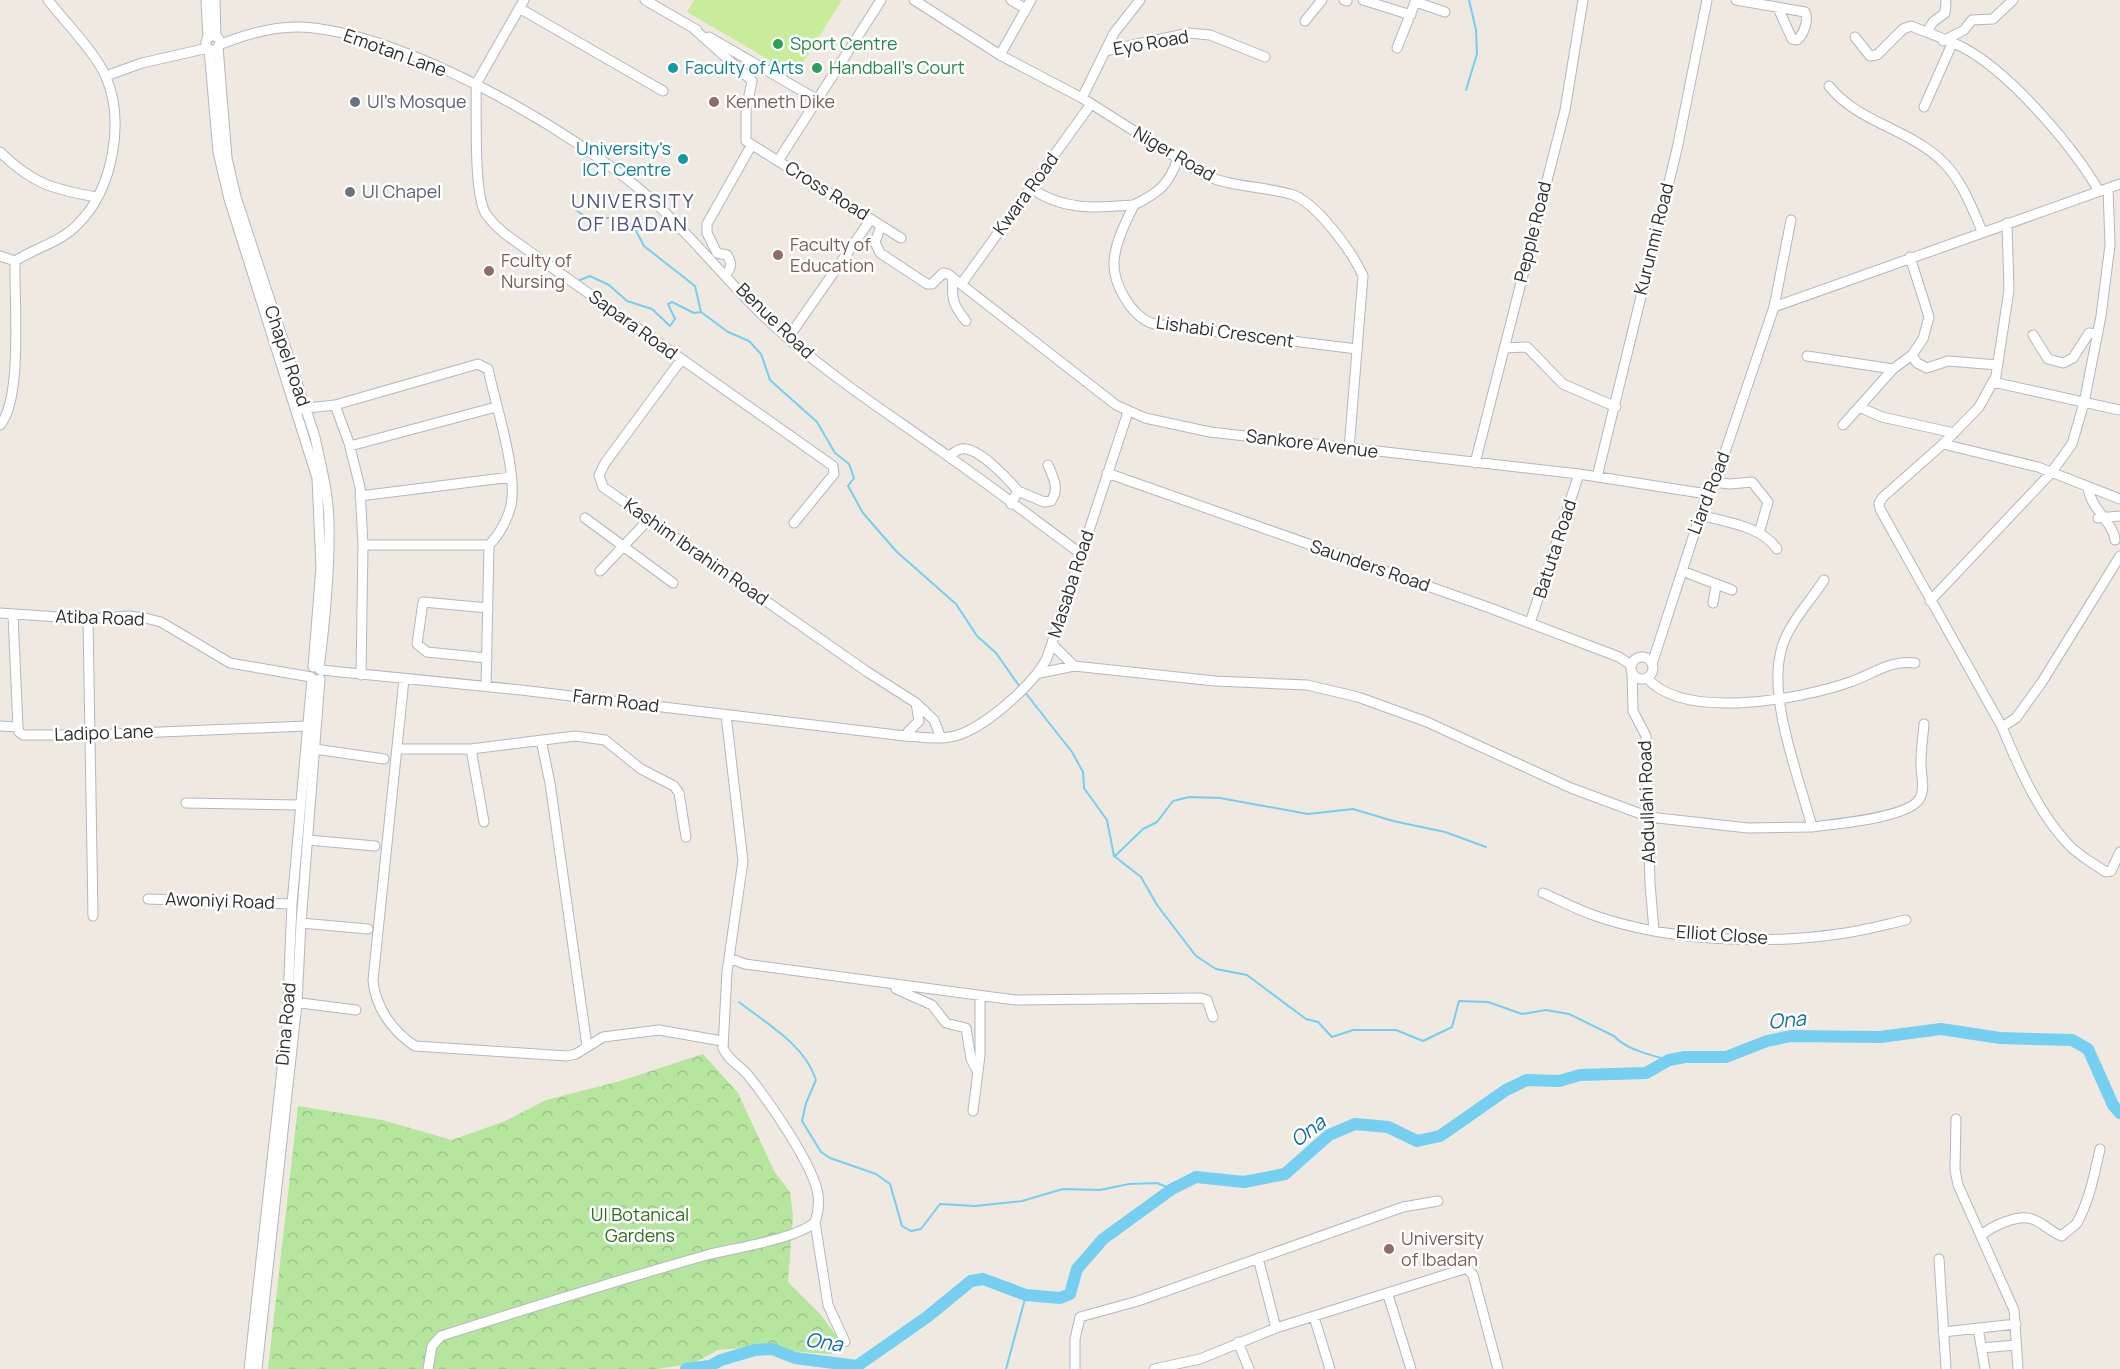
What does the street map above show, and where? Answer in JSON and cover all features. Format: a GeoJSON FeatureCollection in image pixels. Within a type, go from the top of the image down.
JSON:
{"type":"FeatureCollection","features":[{"type":"Feature","properties":{"kind":"street"},"geometry":{"type":"LineString","coordinates":[[0,256],[15,261],[55,241],[78,225],[96,197],[108,171],[115,139],[114,116],[106,76],[48,0]]}},
{"type":"Feature","properties":{"kind":"street","name":"Chapel Road"},"geometry":{"type":"LineString","coordinates":[[206,0],[213,43]]}},
{"type":"Feature","properties":{"kind":"street","name":"Chapel Road"},"geometry":{"type":"LineString","coordinates":[[215,0],[213,43],[218,152],[229,199],[301,408],[317,478],[321,522],[321,567],[316,674]]}},
{"type":"Feature","properties":{"kind":"street"},"geometry":{"type":"LineString","coordinates":[[645,0],[816,99]]}},
{"type":"Feature","properties":{"kind":"street"},"geometry":{"type":"LineString","coordinates":[[778,161],[881,0]]}},
{"type":"Feature","properties":{"kind":"street","name":"Niger Road"},"geometry":{"type":"LineString","coordinates":[[914,0],[1000,55],[1082,98],[1178,159],[1223,183],[1294,194],[1318,215],[1354,257],[1363,276],[1349,449]]}},
{"type":"Feature","properties":{"kind":"street"},"geometry":{"type":"LineString","coordinates":[[1011,0],[1026,9]]}},
{"type":"Feature","properties":{"kind":"street"},"geometry":{"type":"LineString","coordinates":[[1000,55],[1031,0]]}},
{"type":"Feature","properties":{"kind":"street"},"geometry":{"type":"LineString","coordinates":[[1082,98],[1114,33],[1140,0]]}},
{"type":"Feature","properties":{"kind":"street"},"geometry":{"type":"LineString","coordinates":[[1305,21],[1322,0]]}},
{"type":"Feature","properties":{"kind":"street"},"geometry":{"type":"LineString","coordinates":[[1363,0],[1410,15]]}},
{"type":"Feature","properties":{"kind":"street","name":"Pepple Road"},"geometry":{"type":"LineString","coordinates":[[1474,463],[1565,110],[1583,0]]}},
{"type":"Feature","properties":{"kind":"street","name":"Kurunmi Road"},"geometry":{"type":"LineString","coordinates":[[1597,477],[1677,149],[1707,0]]}},
{"type":"Feature","properties":{"kind":"street"},"geometry":{"type":"LineString","coordinates":[[1736,0],[1778,8]]}},
{"type":"Feature","properties":{"kind":"street"},"geometry":{"type":"LineString","coordinates":[[1927,32],[1945,13],[1946,0]]}},
{"type":"Feature","properties":{"kind":"street"},"geometry":{"type":"LineString","coordinates":[[1924,107],[1948,42],[1964,30],[1972,20],[1993,19],[2013,0]]}},
{"type":"Feature","properties":{"kind":"street"},"geometry":{"type":"LineString","coordinates":[[1397,48],[1416,1],[1444,12]]}},
{"type":"Feature","properties":{"kind":"street"},"geometry":{"type":"LineString","coordinates":[[476,84],[522,4],[663,91]]}},
{"type":"Feature","properties":{"kind":"street"},"geometry":{"type":"LineString","coordinates":[[1855,37],[1865,52],[1874,56],[1903,29],[1911,26],[1948,42],[1987,63],[2023,96],[2104,189],[2110,245],[2084,403],[2072,444],[2051,473],[1930,601]]}},
{"type":"Feature","properties":{"kind":"street","name":"Emotan Lane"},"geometry":{"type":"LineString","coordinates":[[106,76],[213,43],[283,28],[330,30],[389,47],[476,84]]}},
{"type":"Feature","properties":{"kind":"street"},"geometry":{"type":"LineString","coordinates":[[693,28],[752,81],[744,128],[746,141],[751,146],[707,224],[707,233],[714,256],[727,255],[731,261],[726,274]]}},
{"type":"Feature","properties":{"kind":"street","name":"Eyo Road"},"geometry":{"type":"LineString","coordinates":[[1105,51],[1189,33],[1210,35],[1265,57]]}},
{"type":"Feature","properties":{"kind":"street","name":"Benue Road"},"geometry":{"type":"LineString","coordinates":[[476,84],[545,125],[627,180],[714,256],[726,274],[788,338],[849,388],[949,456],[1080,553]]}},
{"type":"Feature","properties":{"kind":"street","name":"Sapara Road"},"geometry":{"type":"LineString","coordinates":[[476,84],[479,191],[483,208],[490,219],[540,259],[835,470],[794,523]]}},
{"type":"Feature","properties":{"kind":"street"},"geometry":{"type":"LineString","coordinates":[[1828,86],[1851,107],[1921,144],[1943,162],[1958,179],[1982,231]]}},
{"type":"Feature","properties":{"kind":"street","name":"Kwara Road"},"geometry":{"type":"LineString","coordinates":[[962,283],[1091,104]]}},
{"type":"Feature","properties":{"kind":"street","name":"Cross Road"},"geometry":{"type":"LineString","coordinates":[[751,146],[901,238]]}},
{"type":"Feature","properties":{"kind":"street"},"geometry":{"type":"LineString","coordinates":[[0,152],[23,173],[52,188],[96,197]]}},
{"type":"Feature","properties":{"kind":"street"},"geometry":{"type":"LineString","coordinates":[[1031,188],[1065,205],[1088,208],[1134,205],[1154,195],[1169,181],[1178,159]]}},
{"type":"Feature","properties":{"kind":"street"},"geometry":{"type":"LineString","coordinates":[[1774,307],[1982,231],[2120,184]]}},
{"type":"Feature","properties":{"kind":"street","name":"Lishabi Crescent"},"geometry":{"type":"LineString","coordinates":[[1134,205],[1114,261],[1123,291],[1130,305],[1140,317],[1152,323],[1170,326],[1357,349]]}},
{"type":"Feature","properties":{"kind":"street"},"geometry":{"type":"LineString","coordinates":[[788,338],[871,219]]}},
{"type":"Feature","properties":{"kind":"street","name":"Liard Road"},"geometry":{"type":"LineString","coordinates":[[1637,674],[1652,674],[1652,664],[1700,515],[1724,455],[1774,307],[1791,220]]}},
{"type":"Feature","properties":{"kind":"street"},"geometry":{"type":"LineString","coordinates":[[2007,223],[2009,290],[1998,365],[1993,382],[1979,407],[1943,444],[1879,502],[1884,518],[2002,727],[2018,765],[2040,804],[2070,846],[2106,872],[2111,871],[2120,852]]}},
{"type":"Feature","properties":{"kind":"street"},"geometry":{"type":"LineString","coordinates":[[881,226],[875,242],[880,253],[927,284],[932,284],[943,273],[953,278],[951,297],[953,305],[966,321]]}},
{"type":"Feature","properties":{"kind":"street"},"geometry":{"type":"LineString","coordinates":[[1843,425],[1893,369],[1912,356],[1923,339],[1929,317],[1910,257]]}},
{"type":"Feature","properties":{"kind":"street"},"geometry":{"type":"LineString","coordinates":[[0,425],[9,412],[14,387],[15,261]]}},
{"type":"Feature","properties":{"kind":"street","name":"Sankore Avenue"},"geometry":{"type":"LineString","coordinates":[[953,278],[1086,384],[1128,412],[1145,418],[1210,432],[1579,474],[1707,494]]}},
{"type":"Feature","properties":{"kind":"street"},"geometry":{"type":"LineString","coordinates":[[2033,335],[2048,359],[2063,363],[2073,358],[2089,333],[2097,334]]}},
{"type":"Feature","properties":{"kind":"street"},"geometry":{"type":"LineString","coordinates":[[1504,348],[1527,347],[1550,374],[1563,384],[1616,406]]}},
{"type":"Feature","properties":{"kind":"street"},"geometry":{"type":"LineString","coordinates":[[1807,356],[1893,369]]}},
{"type":"Feature","properties":{"kind":"street"},"geometry":{"type":"LineString","coordinates":[[1912,356],[1917,363],[1927,368],[1948,362],[1998,365]]}},
{"type":"Feature","properties":{"kind":"street","name":"Kashim Ibrahim Road"},"geometry":{"type":"LineString","coordinates":[[681,360],[604,463],[599,475],[603,487],[866,671],[916,703],[934,720],[939,733]]}},
{"type":"Feature","properties":{"kind":"street"},"geometry":{"type":"LineString","coordinates":[[301,408],[335,405],[478,364],[488,369],[510,477],[511,504],[497,537],[489,545],[486,686]]}},
{"type":"Feature","properties":{"kind":"street"},"geometry":{"type":"LineString","coordinates":[[1993,382],[2119,410]]}},
{"type":"Feature","properties":{"kind":"street"},"geometry":{"type":"LineString","coordinates":[[335,405],[350,446],[360,496],[363,545],[361,675]]}},
{"type":"Feature","properties":{"kind":"street"},"geometry":{"type":"LineString","coordinates":[[350,446],[496,407]]}},
{"type":"Feature","properties":{"kind":"street"},"geometry":{"type":"LineString","coordinates":[[1859,407],[1882,417],[1954,433]]}},
{"type":"Feature","properties":{"kind":"street","name":"Masaba Road"},"geometry":{"type":"LineString","coordinates":[[972,727],[993,714],[1040,673],[1052,644],[1128,412]]}},
{"type":"Feature","properties":{"kind":"street"},"geometry":{"type":"LineString","coordinates":[[1943,444],[2038,466],[2089,490],[2120,499]]}},
{"type":"Feature","properties":{"kind":"street"},"geometry":{"type":"LineString","coordinates":[[949,456],[961,449],[972,450],[1005,476],[1018,491],[1044,502],[1051,501],[1055,496],[1056,487],[1048,465]]}},
{"type":"Feature","properties":{"kind":"street","name":"Saunders Road"},"geometry":{"type":"LineString","coordinates":[[1107,473],[1530,623],[1619,657],[1657,690],[1689,700],[1738,703],[1778,700],[1853,682],[1891,663],[1915,663]]}},
{"type":"Feature","properties":{"kind":"street","name":"Batuta Road"},"geometry":{"type":"LineString","coordinates":[[1530,623],[1579,474]]}},
{"type":"Feature","properties":{"kind":"street"},"geometry":{"type":"LineString","coordinates":[[360,496],[510,477]]}},
{"type":"Feature","properties":{"kind":"street"},"geometry":{"type":"LineString","coordinates":[[1713,482],[1730,484],[1752,482],[1761,490],[1768,502],[1760,533]]}},
{"type":"Feature","properties":{"kind":"street"},"geometry":{"type":"LineString","coordinates":[[2085,508],[2089,490]]}},
{"type":"Feature","properties":{"kind":"street"},"geometry":{"type":"LineString","coordinates":[[2089,490],[2098,518],[2112,530],[2115,540]]}},
{"type":"Feature","properties":{"kind":"street"},"geometry":{"type":"LineString","coordinates":[[1011,504],[1018,491]]}},
{"type":"Feature","properties":{"kind":"street"},"geometry":{"type":"LineString","coordinates":[[1700,515],[1760,533],[1769,538],[1777,549]]}},
{"type":"Feature","properties":{"kind":"street"},"geometry":{"type":"LineString","coordinates":[[2098,518],[2120,516]]}},
{"type":"Feature","properties":{"kind":"street"},"geometry":{"type":"LineString","coordinates":[[585,518],[673,584]]}},
{"type":"Feature","properties":{"kind":"street"},"geometry":{"type":"LineString","coordinates":[[600,571],[621,546],[649,519]]}},
{"type":"Feature","properties":{"kind":"street"},"geometry":{"type":"LineString","coordinates":[[363,545],[489,545]]}},
{"type":"Feature","properties":{"kind":"street"},"geometry":{"type":"LineString","coordinates":[[2002,727],[2016,718],[2042,682],[2120,555]]}},
{"type":"Feature","properties":{"kind":"street"},"geometry":{"type":"LineString","coordinates":[[1682,571],[1716,586],[1732,590]]}},
{"type":"Feature","properties":{"kind":"street"},"geometry":{"type":"LineString","coordinates":[[1812,827],[1778,700],[1781,650],[1787,634],[1824,579]]}},
{"type":"Feature","properties":{"kind":"street"},"geometry":{"type":"LineString","coordinates":[[1713,603],[1716,586]]}},
{"type":"Feature","properties":{"kind":"street"},"geometry":{"type":"LineString","coordinates":[[487,658],[427,652],[417,644],[423,602],[488,608]]}},
{"type":"Feature","properties":{"kind":"street","name":"Atiba Road"},"geometry":{"type":"LineString","coordinates":[[0,614],[88,619],[129,616],[145,618],[161,622],[230,663],[260,670],[316,674]]}},
{"type":"Feature","properties":{"kind":"street"},"geometry":{"type":"LineString","coordinates":[[0,726],[18,727],[13,615]]}},
{"type":"Feature","properties":{"kind":"street"},"geometry":{"type":"LineString","coordinates":[[88,619],[93,916]]}},
{"type":"Feature","properties":{"kind":"street"},"geometry":{"type":"LineString","coordinates":[[1052,644],[1074,666]]}},
{"type":"Feature","properties":{"kind":"street"},"geometry":{"type":"LineString","coordinates":[[1637,674],[1636,659],[1643,657],[1652,664]]}},
{"type":"Feature","properties":{"kind":"street"},"geometry":{"type":"LineString","coordinates":[[1047,658],[1062,668]]}},
{"type":"Feature","properties":{"kind":"street"},"geometry":{"type":"LineString","coordinates":[[1040,673],[1074,666],[1215,681],[1307,685],[1358,697],[1427,722],[1571,788],[1649,817],[1748,828],[1812,827],[1892,814],[1910,808],[1919,800],[1923,785],[1921,764],[1924,724]]}},
{"type":"Feature","properties":{"kind":"street","name":"Farm Road"},"geometry":{"type":"LineString","coordinates":[[316,674],[340,673],[486,686],[905,736],[947,737],[962,734],[972,727]]}},
{"type":"Feature","properties":{"kind":"street","name":"Dina Road"},"geometry":{"type":"LineString","coordinates":[[249,1369],[293,1002],[292,904],[307,726],[316,674]]}},
{"type":"Feature","properties":{"kind":"street","name":"Dina Road"},"geometry":{"type":"LineString","coordinates":[[257,1369],[301,923],[315,749],[316,674]]}},
{"type":"Feature","properties":{"kind":"street","name":"Abdullahi Road"},"geometry":{"type":"LineString","coordinates":[[1637,674],[1632,688],[1634,711],[1646,736],[1650,884],[1654,930]]}},
{"type":"Feature","properties":{"kind":"street"},"geometry":{"type":"LineString","coordinates":[[404,679],[399,749],[373,980],[386,1017],[397,1032],[416,1046],[567,1056],[603,1037],[659,1030],[722,1041]]}},
{"type":"Feature","properties":{"kind":"street"},"geometry":{"type":"LineString","coordinates":[[908,732],[920,721],[916,703]]}},
{"type":"Feature","properties":{"kind":"street"},"geometry":{"type":"LineString","coordinates":[[726,715],[743,861],[729,958],[722,1041],[726,1056],[746,1073],[801,1154],[814,1180],[818,1196],[815,1222],[828,1305],[845,1342]]}},
{"type":"Feature","properties":{"kind":"street","name":"Ladipo Lane"},"geometry":{"type":"LineString","coordinates":[[18,727],[19,732],[23,735],[90,735],[307,726]]}},
{"type":"Feature","properties":{"kind":"street","name":"Farm Road"},"geometry":{"type":"LineString","coordinates":[[891,733],[939,733],[972,727]]}},
{"type":"Feature","properties":{"kind":"street"},"geometry":{"type":"LineString","coordinates":[[399,749],[471,749],[575,736],[605,740],[641,769],[674,786],[679,793],[686,837]]}},
{"type":"Feature","properties":{"kind":"street"},"geometry":{"type":"LineString","coordinates":[[541,740],[550,783],[587,1046]]}},
{"type":"Feature","properties":{"kind":"street"},"geometry":{"type":"LineString","coordinates":[[315,749],[384,759]]}},
{"type":"Feature","properties":{"kind":"street"},"geometry":{"type":"LineString","coordinates":[[471,749],[484,822]]}},
{"type":"Feature","properties":{"kind":"street"},"geometry":{"type":"LineString","coordinates":[[186,804],[300,805]]}},
{"type":"Feature","properties":{"kind":"street"},"geometry":{"type":"LineString","coordinates":[[308,840],[375,846]]}},
{"type":"Feature","properties":{"kind":"street","name":"Elliot Close"},"geometry":{"type":"LineString","coordinates":[[1543,893],[1593,916],[1654,930],[1729,938],[1790,938],[1839,934],[1906,920]]}},
{"type":"Feature","properties":{"kind":"street","name":"Awoniyi Road"},"geometry":{"type":"LineString","coordinates":[[148,899],[292,904]]}},
{"type":"Feature","properties":{"kind":"street"},"geometry":{"type":"LineString","coordinates":[[301,923],[368,929]]}},
{"type":"Feature","properties":{"kind":"street"},"geometry":{"type":"LineString","coordinates":[[729,958],[745,964],[1015,1000],[1163,1000],[1195,997],[1207,1000],[1212,1017]]}},
{"type":"Feature","properties":{"kind":"street"},"geometry":{"type":"LineString","coordinates":[[886,984],[932,1005],[946,1023],[966,1028],[971,1059],[978,1072]]}},
{"type":"Feature","properties":{"kind":"street"},"geometry":{"type":"LineString","coordinates":[[973,1111],[978,1072],[980,996]]}},
{"type":"Feature","properties":{"kind":"street"},"geometry":{"type":"LineString","coordinates":[[293,1002],[356,1010]]}},
{"type":"Feature","properties":{"kind":"street"},"geometry":{"type":"LineString","coordinates":[[1956,1119],[1955,1170],[1958,1185],[2014,1310],[2018,1369]]}},
{"type":"Feature","properties":{"kind":"street"},"geometry":{"type":"LineString","coordinates":[[1982,1235],[2022,1217],[2034,1219],[2046,1229],[2062,1236],[2076,1224],[2079,1214],[2091,1195],[2100,1149]]}},
{"type":"Feature","properties":{"kind":"street"},"geometry":{"type":"LineString","coordinates":[[1075,1369],[1075,1339],[1080,1317],[1137,1301],[1403,1207],[1438,1201]]}},
{"type":"Feature","properties":{"kind":"street"},"geometry":{"type":"LineString","coordinates":[[428,1369],[432,1346],[441,1336],[637,1275],[748,1244],[801,1232],[815,1222]]}},
{"type":"Feature","properties":{"kind":"street"},"geometry":{"type":"LineString","coordinates":[[1258,1258],[1276,1328]]}},
{"type":"Feature","properties":{"kind":"street"},"geometry":{"type":"LineString","coordinates":[[1939,1259],[1946,1369]]}},
{"type":"Feature","properties":{"kind":"street"},"geometry":{"type":"LineString","coordinates":[[1154,1369],[1200,1359],[1276,1328],[1470,1269],[1498,1369]]}},
{"type":"Feature","properties":{"kind":"street"},"geometry":{"type":"LineString","coordinates":[[1388,1294],[1411,1369]]}},
{"type":"Feature","properties":{"kind":"street"},"geometry":{"type":"LineString","coordinates":[[1314,1317],[1330,1369]]}},
{"type":"Feature","properties":{"kind":"street"},"geometry":{"type":"LineString","coordinates":[[1943,1332],[2016,1324]]}},
{"type":"Feature","properties":{"kind":"street"},"geometry":{"type":"LineString","coordinates":[[1978,1328],[1985,1369]]}},
{"type":"Feature","properties":{"kind":"street"},"geometry":{"type":"LineString","coordinates":[[1238,1342],[1249,1369]]}},
{"type":"Feature","properties":{"kind":"street"},"geometry":{"type":"LineString","coordinates":[[1982,1348],[2015,1345]]}},
{"type":"Feature","properties":{"kind":"green space","name":"Sport Centre"},"geometry":{"type":"Polygon","coordinates":[[[694,0],[842,0],[795,75],[687,12],[694,0]]]}},
{"type":"Feature","properties":{"kind":"green space","name":"UI Botanical Gardens"},"geometry":{"type":"Polygon","coordinates":[[[703,1054],[738,1093],[774,1171],[790,1192],[793,1216],[788,1282],[821,1315],[842,1344],[831,1354],[743,1348],[718,1350],[694,1363],[658,1369],[268,1369],[298,1106],[382,1120],[452,1140],[505,1121],[546,1100],[617,1082],[703,1054]]]}},
{"type":"Feature","properties":{"kind":"waterway"},"geometry":{"type":"LineString","coordinates":[[1466,90],[1477,54],[1476,30],[1469,0]]}},
{"type":"Feature","properties":{"kind":"waterway"},"geometry":{"type":"LineString","coordinates":[[576,210],[589,218],[611,218],[633,225],[644,246],[695,286],[701,312],[728,332],[749,341],[761,354],[770,380],[817,422],[835,453],[849,464],[854,478],[848,486],[863,513],[897,552],[956,604],[977,636],[996,653],[1020,687]]}},
{"type":"Feature","properties":{"kind":"waterway"},"geometry":{"type":"LineString","coordinates":[[580,280],[590,276],[609,285],[627,301],[652,309],[670,326],[675,319],[668,304],[672,302],[694,313],[701,312]]}},
{"type":"Feature","properties":{"kind":"waterway"},"geometry":{"type":"LineString","coordinates":[[1024,691],[1072,752],[1083,772],[1084,788],[1107,820],[1114,856],[1141,877],[1157,905],[1196,956],[1216,969],[1247,975],[1306,1019],[1318,1022],[1332,1037],[1353,1030],[1396,1030],[1423,1041],[1452,1027],[1459,1001],[1488,1002],[1522,1014],[1546,1010],[1569,1014],[1614,1036],[1632,1048],[1669,1060]]}},
{"type":"Feature","properties":{"kind":"waterway"},"geometry":{"type":"LineString","coordinates":[[1115,856],[1143,829],[1157,822],[1173,801],[1189,797],[1220,798],[1308,814],[1353,809],[1393,821],[1445,832],[1486,847]]}},
{"type":"Feature","properties":{"kind":"waterway"},"geometry":{"type":"LineString","coordinates":[[739,1002],[784,1036],[811,1068],[816,1080],[806,1103],[802,1121],[821,1152],[830,1158],[876,1174],[890,1184],[902,1226],[911,1231],[921,1229],[940,1204],[975,1206],[1022,1201],[1063,1189],[1100,1190],[1129,1184],[1157,1183],[1172,1189]]}},
{"type":"Feature","properties":{"kind":"waterway","name":"Ona"},"geometry":{"type":"LineString","coordinates":[[686,1369],[710,1366],[721,1360],[755,1350],[772,1349],[795,1358],[857,1366],[927,1317],[971,1281],[983,1279],[1026,1295],[1060,1298],[1070,1294],[1077,1269],[1103,1239],[1172,1189],[1196,1177],[1244,1182],[1285,1174],[1329,1135],[1355,1124],[1388,1127],[1417,1141],[1440,1136],[1506,1090],[1527,1080],[1559,1081],[1580,1075],[1646,1073],[1669,1060],[1685,1057],[1726,1057],[1767,1041],[1791,1036],[1880,1037],[1941,1029],[2000,1038],[2072,1040],[2088,1049],[2113,1105],[2120,1113]]}},
{"type":"Feature","properties":{"kind":"waterway"},"geometry":{"type":"LineString","coordinates":[[1006,1369],[1026,1295]]}},
{"type":"Feature","properties":{"kind":"place","name":"Sport Centre"},"geometry":{"type":"Point","coordinates":[778,44]}},
{"type":"Feature","properties":{"kind":"place","name":"Faculty of Arts"},"geometry":{"type":"Point","coordinates":[673,68]}},
{"type":"Feature","properties":{"kind":"place","name":"Handball's Court"},"geometry":{"type":"Point","coordinates":[817,68]}},
{"type":"Feature","properties":{"kind":"place","name":"UI's Mosque"},"geometry":{"type":"Point","coordinates":[355,102]}},
{"type":"Feature","properties":{"kind":"place","name":"Kenneth Dike"},"geometry":{"type":"Point","coordinates":[714,102]}},
{"type":"Feature","properties":{"kind":"place","name":"University's ICT Centre"},"geometry":{"type":"Point","coordinates":[683,159]}},
{"type":"Feature","properties":{"kind":"place","name":"UI Chapel"},"geometry":{"type":"Point","coordinates":[350,192]}},
{"type":"Feature","properties":{"kind":"place","name":"Faculty of Education"},"geometry":{"type":"Point","coordinates":[778,255]}},
{"type":"Feature","properties":{"kind":"place","name":"Fculty of Nursing"},"geometry":{"type":"Point","coordinates":[489,271]}},
{"type":"Feature","properties":{"kind":"place","name":"University of Ibadan"},"geometry":{"type":"Point","coordinates":[1389,1249]}},
{"type":"Feature","properties":{"kind":"district","name":"UNIVERSITY OF IBADAN"},"geometry":{"type":"Point","coordinates":[633,212]}}]}
